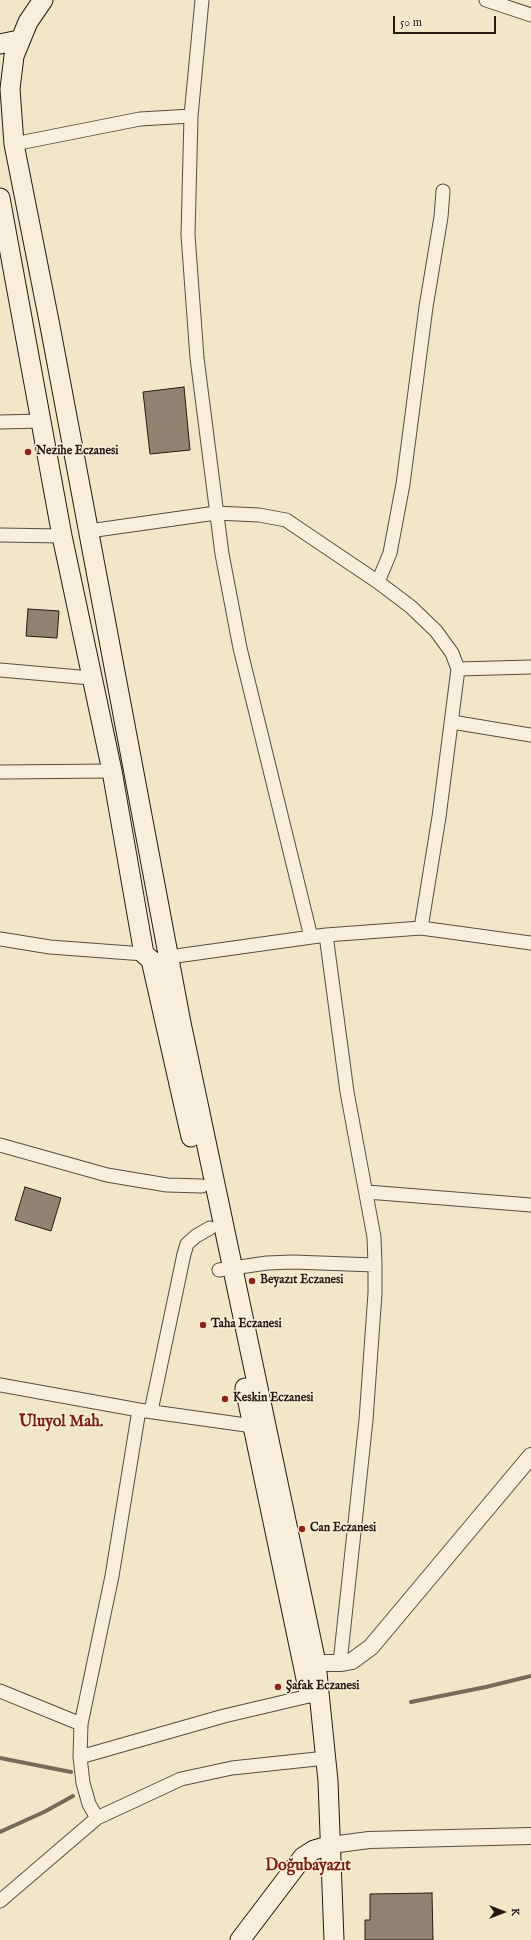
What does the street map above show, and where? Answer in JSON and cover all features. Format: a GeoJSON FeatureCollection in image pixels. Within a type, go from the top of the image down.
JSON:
{"type":"FeatureCollection","features":[{"type":"Feature","properties":{"kind":"main road"},"geometry":{"type":"LineString","coordinates":[[43,0],[28,22],[19,40],[11,71],[10,89],[14,144],[89,531],[154,957],[210,1228],[226,1269],[253,1426],[310,1663],[309,1696],[322,1758]]}},
{"type":"Feature","properties":{"kind":"main road"},"geometry":{"type":"LineString","coordinates":[[0,44],[19,40]]}},
{"type":"Feature","properties":{"kind":"main road"},"geometry":{"type":"LineString","coordinates":[[0,198],[5,248],[91,678],[226,1269],[310,1663],[331,1845],[334,1940]]}},
{"type":"Feature","properties":{"kind":"main road"},"geometry":{"type":"LineString","coordinates":[[240,1940],[303,1857],[314,1850],[331,1845]]}},
{"type":"Feature","properties":{"kind":"street"},"geometry":{"type":"LineString","coordinates":[[202,0],[191,116],[188,235],[197,358],[216,513],[240,648],[310,937]]}},
{"type":"Feature","properties":{"kind":"street"},"geometry":{"type":"LineString","coordinates":[[486,0],[531,15]]}},
{"type":"Feature","properties":{"kind":"street"},"geometry":{"type":"LineString","coordinates":[[14,144],[140,119],[191,116]]}},
{"type":"Feature","properties":{"kind":"street"},"geometry":{"type":"LineString","coordinates":[[378,582],[390,553],[403,484],[426,307],[441,217],[443,191]]}},
{"type":"Feature","properties":{"kind":"street"},"geometry":{"type":"LineString","coordinates":[[0,422],[40,421]]}},
{"type":"Feature","properties":{"kind":"street"},"geometry":{"type":"LineString","coordinates":[[89,531],[216,513],[259,515],[286,520],[378,582],[411,607],[436,631],[452,653],[458,669],[452,722],[421,928]]}},
{"type":"Feature","properties":{"kind":"street"},"geometry":{"type":"LineString","coordinates":[[0,535],[62,536]]}},
{"type":"Feature","properties":{"kind":"street"},"geometry":{"type":"LineString","coordinates":[[458,669],[531,667]]}},
{"type":"Feature","properties":{"kind":"street"},"geometry":{"type":"LineString","coordinates":[[0,670],[91,678]]}},
{"type":"Feature","properties":{"kind":"street"},"geometry":{"type":"LineString","coordinates":[[452,722],[531,736]]}},
{"type":"Feature","properties":{"kind":"street"},"geometry":{"type":"LineString","coordinates":[[0,772],[112,771]]}},
{"type":"Feature","properties":{"kind":"street"},"geometry":{"type":"LineString","coordinates":[[0,938],[50,947],[154,957],[326,935],[421,928],[531,943]]}},
{"type":"Feature","properties":{"kind":"street"},"geometry":{"type":"LineString","coordinates":[[326,935],[347,1092],[367,1192],[374,1237],[375,1265],[375,1292],[366,1420],[340,1663]]}},
{"type":"Feature","properties":{"kind":"street"},"geometry":{"type":"LineString","coordinates":[[0,1145],[107,1175],[167,1185],[202,1186]]}},
{"type":"Feature","properties":{"kind":"street"},"geometry":{"type":"LineString","coordinates":[[367,1192],[531,1205]]}},
{"type":"Feature","properties":{"kind":"street"},"geometry":{"type":"LineString","coordinates":[[97,1818],[89,1804],[83,1784],[80,1757],[81,1724],[145,1410],[184,1254],[188,1244],[196,1236],[210,1228]]}},
{"type":"Feature","properties":{"kind":"street"},"geometry":{"type":"LineString","coordinates":[[226,1269],[267,1263],[293,1262],[375,1265]]}},
{"type":"Feature","properties":{"kind":"street"},"geometry":{"type":"LineString","coordinates":[[0,1385],[145,1410],[253,1426]]}},
{"type":"Feature","properties":{"kind":"street"},"geometry":{"type":"LineString","coordinates":[[310,1663],[340,1663],[352,1661],[371,1648],[531,1456]]}},
{"type":"Feature","properties":{"kind":"street"},"geometry":{"type":"LineString","coordinates":[[0,1691],[81,1724]]}},
{"type":"Feature","properties":{"kind":"street"},"geometry":{"type":"LineString","coordinates":[[80,1757],[218,1718],[309,1696]]}},
{"type":"Feature","properties":{"kind":"street"},"geometry":{"type":"LineString","coordinates":[[0,1901],[97,1818],[181,1779],[232,1768],[322,1758]]}},
{"type":"Feature","properties":{"kind":"street"},"geometry":{"type":"LineString","coordinates":[[331,1845],[369,1840],[531,1836]]}},
{"type":"Feature","properties":{"kind":"building"},"geometry":{"type":"Polygon","coordinates":[[[184,387],[190,450],[150,454],[143,392],[184,387]]]}},
{"type":"Feature","properties":{"kind":"building"},"geometry":{"type":"Polygon","coordinates":[[[28,609],[59,611],[57,638],[26,636],[28,609]]]}},
{"type":"Feature","properties":{"kind":"building"},"geometry":{"type":"Polygon","coordinates":[[[25,1187],[61,1198],[51,1231],[15,1220],[25,1187]]]}},
{"type":"Feature","properties":{"kind":"building"},"geometry":{"type":"Polygon","coordinates":[[[432,1893],[433,1940],[365,1940],[365,1920],[370,1920],[370,1894],[432,1893]]]}},
{"type":"Feature","properties":{"kind":"waterway"},"geometry":{"type":"LineString","coordinates":[[411,1702],[486,1687],[531,1676]]}},
{"type":"Feature","properties":{"kind":"waterway"},"geometry":{"type":"LineString","coordinates":[[0,1758],[71,1772]]}},
{"type":"Feature","properties":{"kind":"waterway"},"geometry":{"type":"LineString","coordinates":[[0,1832],[44,1812],[73,1796]]}},
{"type":"Feature","properties":{"kind":"place","name":"Nezihe Eczanesi"},"geometry":{"type":"Point","coordinates":[28,452]}},
{"type":"Feature","properties":{"kind":"place","name":"Beyazıt Eczanesi"},"geometry":{"type":"Point","coordinates":[252,1281]}},
{"type":"Feature","properties":{"kind":"place","name":"Taha Eczanesi"},"geometry":{"type":"Point","coordinates":[203,1325]}},
{"type":"Feature","properties":{"kind":"place","name":"Keskin Eczanesi"},"geometry":{"type":"Point","coordinates":[225,1399]}},
{"type":"Feature","properties":{"kind":"place","name":"Can Eczanesi"},"geometry":{"type":"Point","coordinates":[302,1529]}},
{"type":"Feature","properties":{"kind":"place","name":"Şafak Eczanesi"},"geometry":{"type":"Point","coordinates":[278,1687]}},
{"type":"Feature","properties":{"kind":"district","name":"Uluyol Mah."},"geometry":{"type":"Point","coordinates":[61,1423]}},
{"type":"Feature","properties":{"kind":"district","name":"Doğubayazıt"},"geometry":{"type":"Point","coordinates":[308,1867]}}]}
